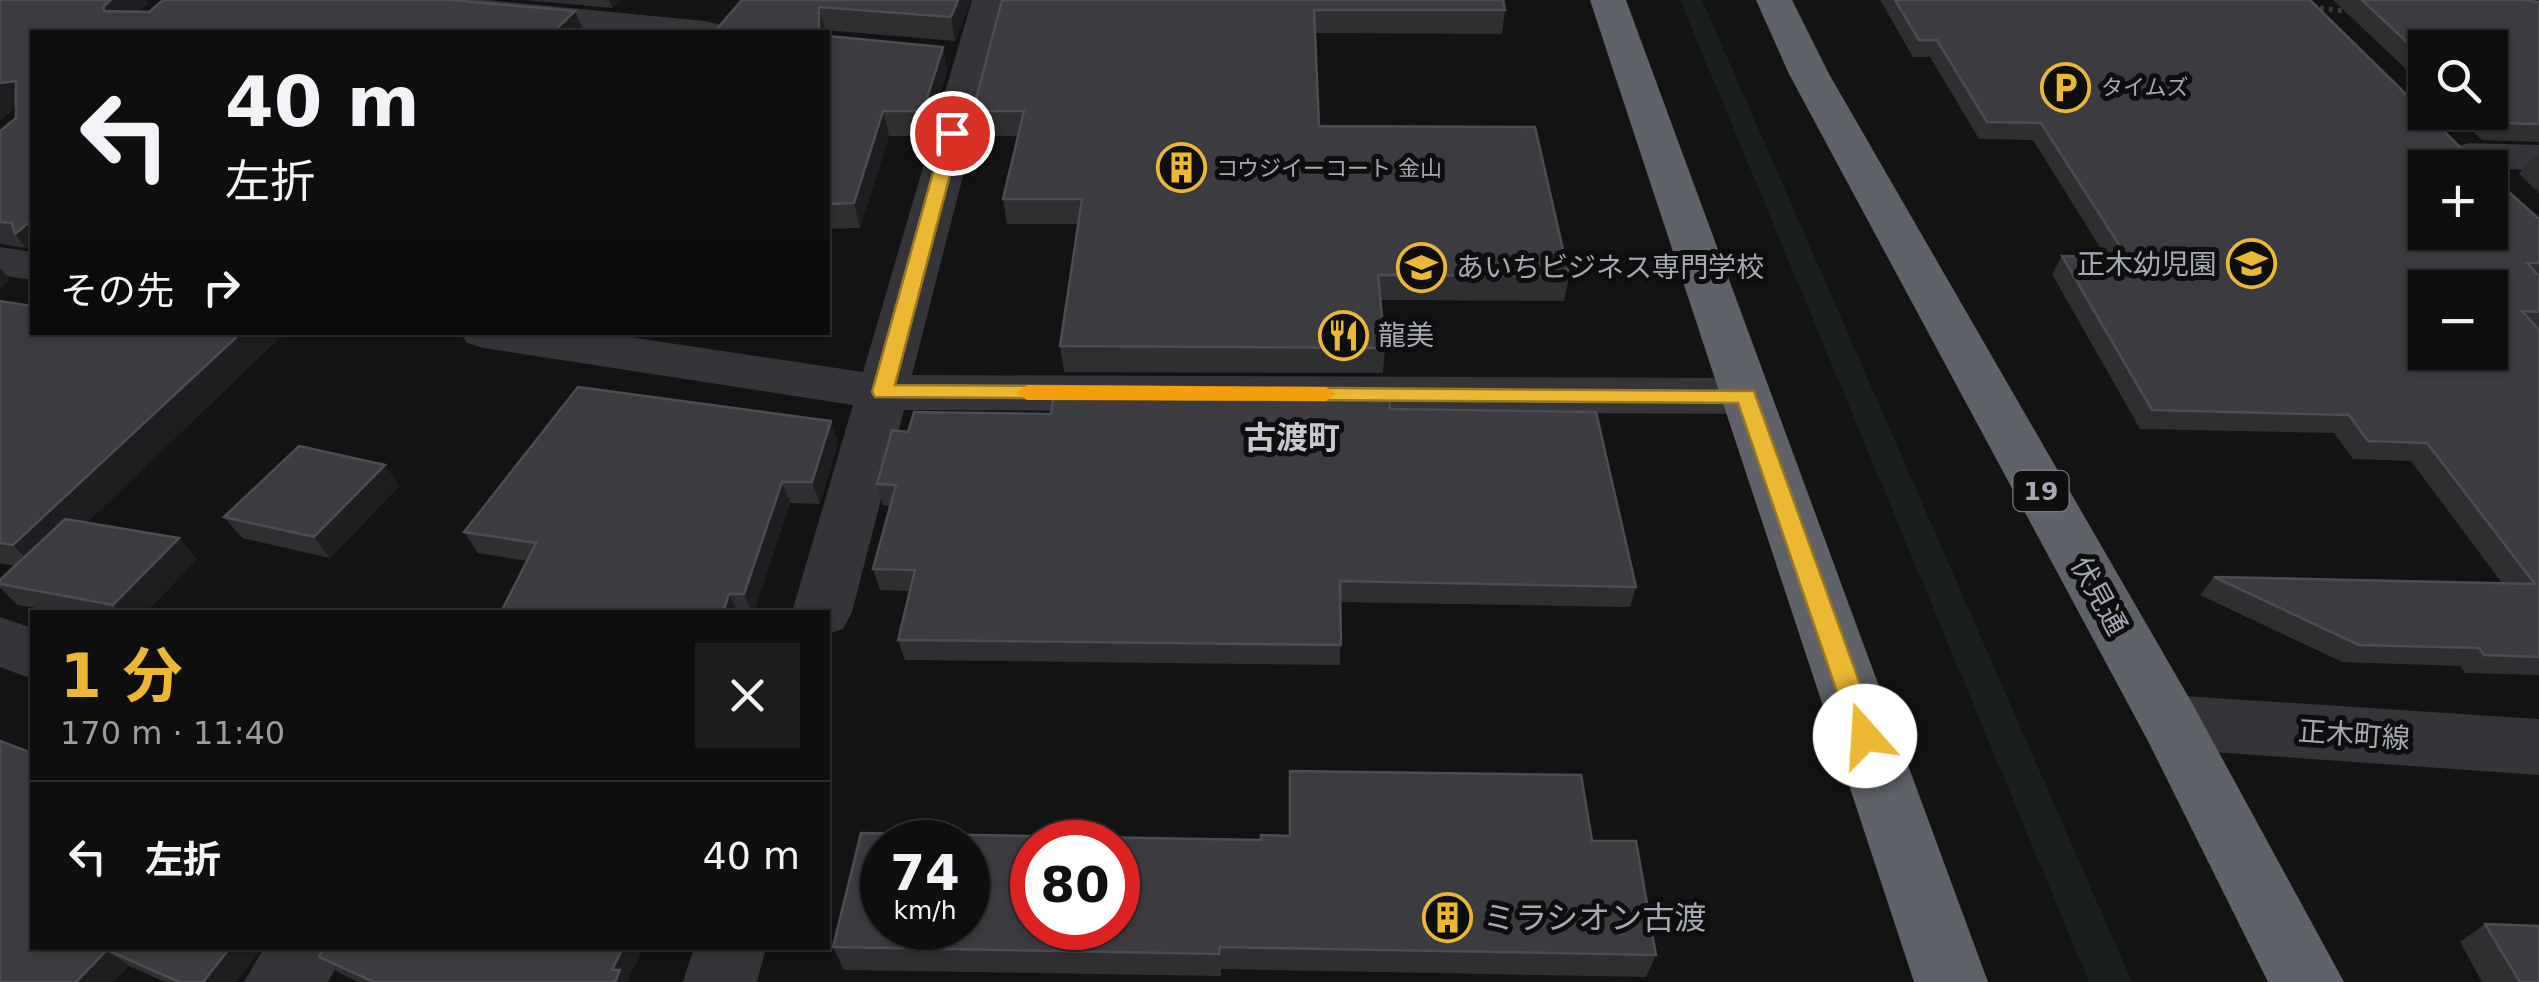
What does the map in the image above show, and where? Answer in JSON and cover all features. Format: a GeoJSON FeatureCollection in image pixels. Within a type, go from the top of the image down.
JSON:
{"type":"FeatureCollection","features":[{"type":"Feature","properties":{"kind":"highway"},"geometry":{"type":"LineString","coordinates":[[1608,0],[1951,982]]}},
{"type":"Feature","properties":{"kind":"highway","name":"伏見通"},"geometry":{"type":"LineString","coordinates":[[1774,0],[1809,74],[2170,722],[2307,982]]}},
{"type":"Feature","properties":{"kind":"street"},"geometry":{"type":"LineString","coordinates":[[369,0],[684,30]]}},
{"type":"Feature","properties":{"kind":"street"},"geometry":{"type":"LineString","coordinates":[[823,610],[882,392],[954,57],[990,0]]}},
{"type":"Feature","properties":{"kind":"street"},"geometry":{"type":"LineString","coordinates":[[2508,162],[2539,158]]}},
{"type":"Feature","properties":{"kind":"street"},"geometry":{"type":"LineString","coordinates":[[0,261],[30,266]]}},
{"type":"Feature","properties":{"kind":"street"},"geometry":{"type":"LineString","coordinates":[[504,335],[882,392],[1746,396]]}},
{"type":"Feature","properties":{"kind":"street"},"geometry":{"type":"LineString","coordinates":[[0,641],[30,653]]}},
{"type":"Feature","properties":{"kind":"street","name":"正木町線"},"geometry":{"type":"LineString","coordinates":[[2170,722],[2539,747]]}},
{"type":"Feature","properties":{"kind":"street"},"geometry":{"type":"LineString","coordinates":[[281,982],[309,950]]}},
{"type":"Feature","properties":{"kind":"street"},"geometry":{"type":"LineString","coordinates":[[720,982],[729,950]]}},
{"type":"Feature","properties":{"kind":"path"},"geometry":{"type":"LineString","coordinates":[[2302,6],[2364,13]]}},
{"type":"Feature","properties":{"kind":"shaded area"},"geometry":{"type":"Polygon","coordinates":[[[1680,0],[1702,0],[2132,982],[2089,982],[1680,0]]]}},
{"type":"Feature","properties":{"kind":"building"},"geometry":{"type":"Polygon","coordinates":[[[0,0],[111,0],[104,11],[149,12],[163,0],[451,0],[575,11],[555,30],[30,30],[30,222],[15,234],[12,223],[0,222],[0,131],[16,118],[16,81],[0,83],[0,0]]]}},
{"type":"Feature","properties":{"kind":"building"},"geometry":{"type":"Polygon","coordinates":[[[742,0],[958,0],[951,17],[819,7],[819,30],[716,30],[742,0]]]}},
{"type":"Feature","properties":{"kind":"building"},"geometry":{"type":"Polygon","coordinates":[[[1002,0],[1503,0],[1505,10],[1314,10],[1319,126],[1535,127],[1569,276],[1378,275],[1385,348],[1060,346],[1082,199],[1003,199],[1024,111],[973,111],[1002,0]]]}},
{"type":"Feature","properties":{"kind":"building"},"geometry":{"type":"Polygon","coordinates":[[[1895,0],[2310,0],[2408,96],[2408,130],[2443,130],[2463,150],[2408,150],[2408,250],[2508,250],[2508,191],[2539,219],[2539,263],[2527,263],[2539,276],[2539,312],[2522,311],[2539,330],[2539,657],[2484,655],[2479,648],[2359,645],[2214,577],[2535,584],[2427,443],[2368,441],[2349,415],[2152,410],[2062,256],[2127,257],[2041,123],[1987,122],[1937,40],[1919,40],[1895,0]]]}},
{"type":"Feature","properties":{"kind":"building"},"geometry":{"type":"Polygon","coordinates":[[[2362,0],[2539,2],[2539,124],[2508,123],[2508,30],[2408,30],[2408,43],[2362,0]]]}},
{"type":"Feature","properties":{"kind":"building"},"geometry":{"type":"Polygon","coordinates":[[[830,36],[943,47],[923,111],[883,111],[854,203],[830,204],[830,36]]]}},
{"type":"Feature","properties":{"kind":"building"},"geometry":{"type":"Polygon","coordinates":[[[0,301],[30,306],[30,335],[239,335],[13,545],[0,543],[0,301]]]}},
{"type":"Feature","properties":{"kind":"building"},"geometry":{"type":"Polygon","coordinates":[[[578,387],[831,421],[812,482],[782,482],[744,594],[729,594],[724,610],[502,610],[536,543],[464,532],[578,387]]]}},
{"type":"Feature","properties":{"kind":"building"},"geometry":{"type":"Polygon","coordinates":[[[1054,393],[1389,395],[1390,409],[1596,412],[1636,587],[1340,581],[1341,645],[898,640],[915,570],[873,569],[896,485],[877,484],[892,430],[908,432],[914,412],[1051,414],[1054,393]]]}},
{"type":"Feature","properties":{"kind":"building"},"geometry":{"type":"Polygon","coordinates":[[[299,446],[385,465],[314,537],[224,517],[299,446]]]}},
{"type":"Feature","properties":{"kind":"building"},"geometry":{"type":"Polygon","coordinates":[[[65,519],[179,538],[113,605],[0,584],[65,519]]]}},
{"type":"Feature","properties":{"kind":"building"},"geometry":{"type":"Polygon","coordinates":[[[0,741],[30,752],[30,950],[107,950],[76,982],[0,982],[0,741]]]}},
{"type":"Feature","properties":{"kind":"building"},"geometry":{"type":"Polygon","coordinates":[[[1290,771],[1581,775],[1592,841],[1636,841],[1656,955],[1220,947],[1219,954],[990,950],[990,835],[1010,836],[1010,950],[1140,950],[1140,838],[1261,840],[1261,835],[1290,836],[1290,771]]]}},
{"type":"Feature","properties":{"kind":"building"},"geometry":{"type":"Polygon","coordinates":[[[860,837],[860,947],[833,947],[860,837]]]}},
{"type":"Feature","properties":{"kind":"building"},"geometry":{"type":"Polygon","coordinates":[[[2485,924],[2539,926],[2539,982],[2520,982],[2485,924]]]}},
{"type":"Feature","properties":{"kind":"building"},"geometry":{"type":"Polygon","coordinates":[[[107,950],[228,950],[203,982],[179,982],[107,950]]]}},
{"type":"Feature","properties":{"kind":"building"},"geometry":{"type":"Polygon","coordinates":[[[322,950],[622,950],[612,970],[620,970],[615,982],[374,982],[319,957],[322,950]]]}},
{"type":"Feature","properties":{"kind":"slow traffic"},"geometry":{"type":"LineString","coordinates":[[1027,393],[1326,394]]}},
{"type":"Feature","properties":{"kind":"place","name":"タイムズ"},"geometry":{"type":"Point","coordinates":[2066,87]}},
{"type":"Feature","properties":{"kind":"place","name":"コウジイーコート 金山"},"geometry":{"type":"Point","coordinates":[1181,168]}},
{"type":"Feature","properties":{"kind":"place","name":"正木幼児園"},"geometry":{"type":"Point","coordinates":[2252,264]}},
{"type":"Feature","properties":{"kind":"place","name":"あいちビジネス専門学校"},"geometry":{"type":"Point","coordinates":[1421,267]}},
{"type":"Feature","properties":{"kind":"place","name":"龍美"},"geometry":{"type":"Point","coordinates":[1343,335]}},
{"type":"Feature","properties":{"kind":"place","name":"ミラシオン古渡"},"geometry":{"type":"Point","coordinates":[1448,918]}},
{"type":"Feature","properties":{"kind":"district","name":"古渡町"},"geometry":{"type":"Point","coordinates":[1292,438]}},
{"type":"Feature","properties":{"kind":"route"},"geometry":{"type":"LineString","coordinates":[[952,133],[882,392],[1746,396],[1865,736]]}}]}
